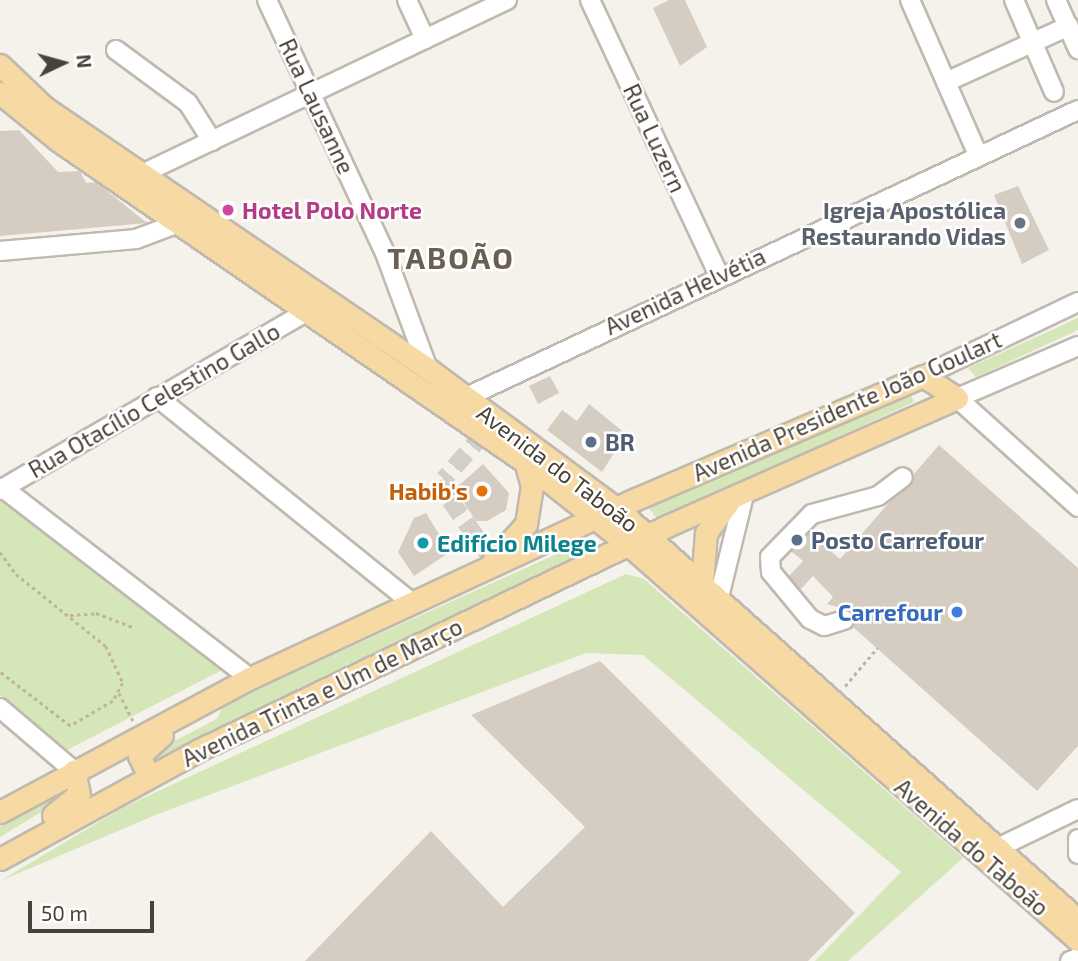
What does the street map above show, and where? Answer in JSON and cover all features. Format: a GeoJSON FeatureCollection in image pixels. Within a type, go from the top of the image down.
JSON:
{"type":"FeatureCollection","features":[{"type":"Feature","properties":{"kind":"main road","name":"Avenida do Taboão"},"geometry":{"type":"LineString","coordinates":[[0,65],[44,107],[146,172],[428,369],[455,403],[629,545],[989,850],[1078,920]]}},
{"type":"Feature","properties":{"kind":"main road","name":"Avenida do Taboão"},"geometry":{"type":"LineString","coordinates":[[0,93],[59,141],[184,221],[307,311],[616,508],[834,699],[1078,940]]}},
{"type":"Feature","properties":{"kind":"main road"},"geometry":{"type":"LineString","coordinates":[[923,376],[957,398]]}},
{"type":"Feature","properties":{"kind":"main road","name":"Avenida Presidente João Goulart"},"geometry":{"type":"LineString","coordinates":[[596,520],[616,508],[923,376]]}},
{"type":"Feature","properties":{"kind":"main road","name":"Avenida Presidente João Goulart"},"geometry":{"type":"LineString","coordinates":[[649,536],[957,398]]}},
{"type":"Feature","properties":{"kind":"main road"},"geometry":{"type":"LineString","coordinates":[[484,570],[526,524],[532,486],[525,462]]}},
{"type":"Feature","properties":{"kind":"main road"},"geometry":{"type":"LineString","coordinates":[[702,582],[706,533],[740,493]]}},
{"type":"Feature","properties":{"kind":"main road","name":"Avenida Trinta e Um de Março"},"geometry":{"type":"LineString","coordinates":[[0,812],[250,678],[596,520]]}},
{"type":"Feature","properties":{"kind":"main road","name":"Avenida Trinta e Um de Março"},"geometry":{"type":"LineString","coordinates":[[0,858],[149,777],[649,536]]}},
{"type":"Feature","properties":{"kind":"main road"},"geometry":{"type":"LineString","coordinates":[[149,777],[139,762],[142,750],[220,693]]}},
{"type":"Feature","properties":{"kind":"main road"},"geometry":{"type":"LineString","coordinates":[[0,858],[74,802],[80,789],[74,771]]}},
{"type":"Feature","properties":{"kind":"street","name":"Rua Lausanne"},"geometry":{"type":"LineString","coordinates":[[267,0],[385,253],[428,369]]}},
{"type":"Feature","properties":{"kind":"street"},"geometry":{"type":"LineString","coordinates":[[407,0],[425,39]]}},
{"type":"Feature","properties":{"kind":"street"},"geometry":{"type":"LineString","coordinates":[[146,172],[507,0]]}},
{"type":"Feature","properties":{"kind":"street","name":"Rua Luzern"},"geometry":{"type":"LineString","coordinates":[[590,0],[719,276]]}},
{"type":"Feature","properties":{"kind":"street"},"geometry":{"type":"LineString","coordinates":[[910,0],[978,155]]}},
{"type":"Feature","properties":{"kind":"street"},"geometry":{"type":"LineString","coordinates":[[1014,0],[1054,92]]}},
{"type":"Feature","properties":{"kind":"street"},"geometry":{"type":"LineString","coordinates":[[1056,0],[1078,49]]}},
{"type":"Feature","properties":{"kind":"street"},"geometry":{"type":"LineString","coordinates":[[946,82],[1069,26]]}},
{"type":"Feature","properties":{"kind":"street"},"geometry":{"type":"LineString","coordinates":[[116,50],[188,103],[212,141]]}},
{"type":"Feature","properties":{"kind":"street","name":"Avenida Helvétia"},"geometry":{"type":"LineString","coordinates":[[455,403],[719,276],[1078,110]]}},
{"type":"Feature","properties":{"kind":"street"},"geometry":{"type":"LineString","coordinates":[[0,251],[136,239],[184,221]]}},
{"type":"Feature","properties":{"kind":"street","name":"Avenida Presidente João Goulart"},"geometry":{"type":"LineString","coordinates":[[923,376],[1078,302]]}},
{"type":"Feature","properties":{"kind":"street","name":"Rua Otacílio Celestino Gallo"},"geometry":{"type":"LineString","coordinates":[[2,489],[307,311]]}},
{"type":"Feature","properties":{"kind":"street","name":"Avenida Presidente João Goulart"},"geometry":{"type":"LineString","coordinates":[[957,398],[1078,346]]}},
{"type":"Feature","properties":{"kind":"street"},"geometry":{"type":"LineString","coordinates":[[158,397],[412,603]]}},
{"type":"Feature","properties":{"kind":"street"},"geometry":{"type":"LineString","coordinates":[[957,398],[1078,507]]}},
{"type":"Feature","properties":{"kind":"street"},"geometry":{"type":"LineString","coordinates":[[844,620],[824,626],[810,619],[771,572],[770,557],[812,514],[878,496],[903,477]]}},
{"type":"Feature","properties":{"kind":"street"},"geometry":{"type":"LineString","coordinates":[[2,489],[250,678]]}},
{"type":"Feature","properties":{"kind":"street"},"geometry":{"type":"LineString","coordinates":[[719,597],[740,493]]}},
{"type":"Feature","properties":{"kind":"street"},"geometry":{"type":"LineString","coordinates":[[0,708],[74,771]]}},
{"type":"Feature","properties":{"kind":"street"},"geometry":{"type":"LineString","coordinates":[[989,850],[1078,808]]}},
{"type":"Feature","properties":{"kind":"street"},"geometry":{"type":"LineString","coordinates":[[1078,839],[1078,854]]}},
{"type":"Feature","properties":{"kind":"street"},"geometry":{"type":"LineString","coordinates":[[1070,961],[1078,958]]}},
{"type":"Feature","properties":{"kind":"path"},"geometry":{"type":"LineString","coordinates":[[0,552],[16,574],[70,615],[114,655],[119,693],[139,736]]}},
{"type":"Feature","properties":{"kind":"path"},"geometry":{"type":"LineString","coordinates":[[70,615],[96,613],[132,627]]}},
{"type":"Feature","properties":{"kind":"path"},"geometry":{"type":"LineString","coordinates":[[834,699],[877,648]]}},
{"type":"Feature","properties":{"kind":"path"},"geometry":{"type":"LineString","coordinates":[[0,678],[2,673],[70,726],[119,693]]}},
{"type":"Feature","properties":{"kind":"green space"},"geometry":{"type":"Polygon","coordinates":[[[1078,318],[1078,330],[976,377],[968,368],[1078,318]]]}},
{"type":"Feature","properties":{"kind":"green space"},"geometry":{"type":"Polygon","coordinates":[[[907,386],[914,402],[658,520],[647,506],[907,386]]]}},
{"type":"Feature","properties":{"kind":"green space"},"geometry":{"type":"Polygon","coordinates":[[[6,498],[228,667],[67,750],[0,695],[0,502],[6,498]]]}},
{"type":"Feature","properties":{"kind":"green space"},"geometry":{"type":"Polygon","coordinates":[[[581,543],[594,550],[148,768],[143,757],[217,719],[224,704],[581,543]]]}},
{"type":"Feature","properties":{"kind":"green space"},"geometry":{"type":"Polygon","coordinates":[[[626,574],[644,579],[963,858],[848,961],[815,961],[901,872],[643,655],[586,653],[158,814],[0,881],[124,807],[626,574]]]}},
{"type":"Feature","properties":{"kind":"green space"},"geometry":{"type":"Polygon","coordinates":[[[58,784],[66,797],[0,837],[0,818],[58,784]]]}},
{"type":"Feature","properties":{"kind":"building"},"geometry":{"type":"Polygon","coordinates":[[[669,0],[685,0],[707,47],[680,66],[653,8],[669,0]]]}},
{"type":"Feature","properties":{"kind":"building"},"geometry":{"type":"Polygon","coordinates":[[[19,130],[58,172],[80,171],[86,183],[96,182],[147,223],[0,236],[0,131],[19,130]]]}},
{"type":"Feature","properties":{"kind":"building","name":"Igreja Apostólica Restaurando Vidas"},"geometry":{"type":"Polygon","coordinates":[[[1018,186],[1049,250],[1022,264],[994,195],[1018,186]]]}},
{"type":"Feature","properties":{"kind":"building","name":"BR"},"geometry":{"type":"Polygon","coordinates":[[[550,376],[559,393],[538,404],[529,386],[550,376]]]}},
{"type":"Feature","properties":{"kind":"building","name":"BR"},"geometry":{"type":"Polygon","coordinates":[[[589,404],[626,434],[602,472],[547,430],[562,410],[577,421],[589,404]]]}},
{"type":"Feature","properties":{"kind":"building","name":"Carrefour"},"geometry":{"type":"Polygon","coordinates":[[[939,445],[1078,568],[1078,746],[1037,791],[853,627],[851,611],[827,604],[833,597],[813,576],[800,590],[789,576],[803,561],[791,551],[809,533],[840,559],[939,445]]]}},
{"type":"Feature","properties":{"kind":"building","name":"Habib's"},"geometry":{"type":"Polygon","coordinates":[[[483,464],[509,493],[506,510],[487,521],[476,521],[455,489],[483,464]]]}},
{"type":"Feature","properties":{"kind":"building","name":"Edifício Milege"},"geometry":{"type":"Polygon","coordinates":[[[426,513],[450,552],[414,576],[398,552],[414,518],[426,513]]]}},
{"type":"Feature","properties":{"kind":"building"},"geometry":{"type":"Polygon","coordinates":[[[600,661],[855,913],[808,961],[305,961],[431,831],[503,907],[585,827],[471,715],[600,661]]]}},
{"type":"Feature","properties":{"kind":"tunnel"},"geometry":{"type":"LineString","coordinates":[[484,433],[444,479],[450,500],[493,561]]}},
{"type":"Feature","properties":{"kind":"place","name":"Hotel Polo Norte"},"geometry":{"type":"Point","coordinates":[228,210]}},
{"type":"Feature","properties":{"kind":"place","name":"Igreja Apostólica Restaurando Vidas"},"geometry":{"type":"Point","coordinates":[1020,223]}},
{"type":"Feature","properties":{"kind":"place","name":"BR"},"geometry":{"type":"Point","coordinates":[591,442]}},
{"type":"Feature","properties":{"kind":"place","name":"Habib's"},"geometry":{"type":"Point","coordinates":[482,491]}},
{"type":"Feature","properties":{"kind":"place","name":"Posto Carrefour"},"geometry":{"type":"Point","coordinates":[797,540]}},
{"type":"Feature","properties":{"kind":"place","name":"Edifício Milege"},"geometry":{"type":"Point","coordinates":[423,543]}},
{"type":"Feature","properties":{"kind":"place","name":"Carrefour"},"geometry":{"type":"Point","coordinates":[957,612]}},
{"type":"Feature","properties":{"kind":"district","name":"TABOÃO"},"geometry":{"type":"Point","coordinates":[451,257]}}]}
